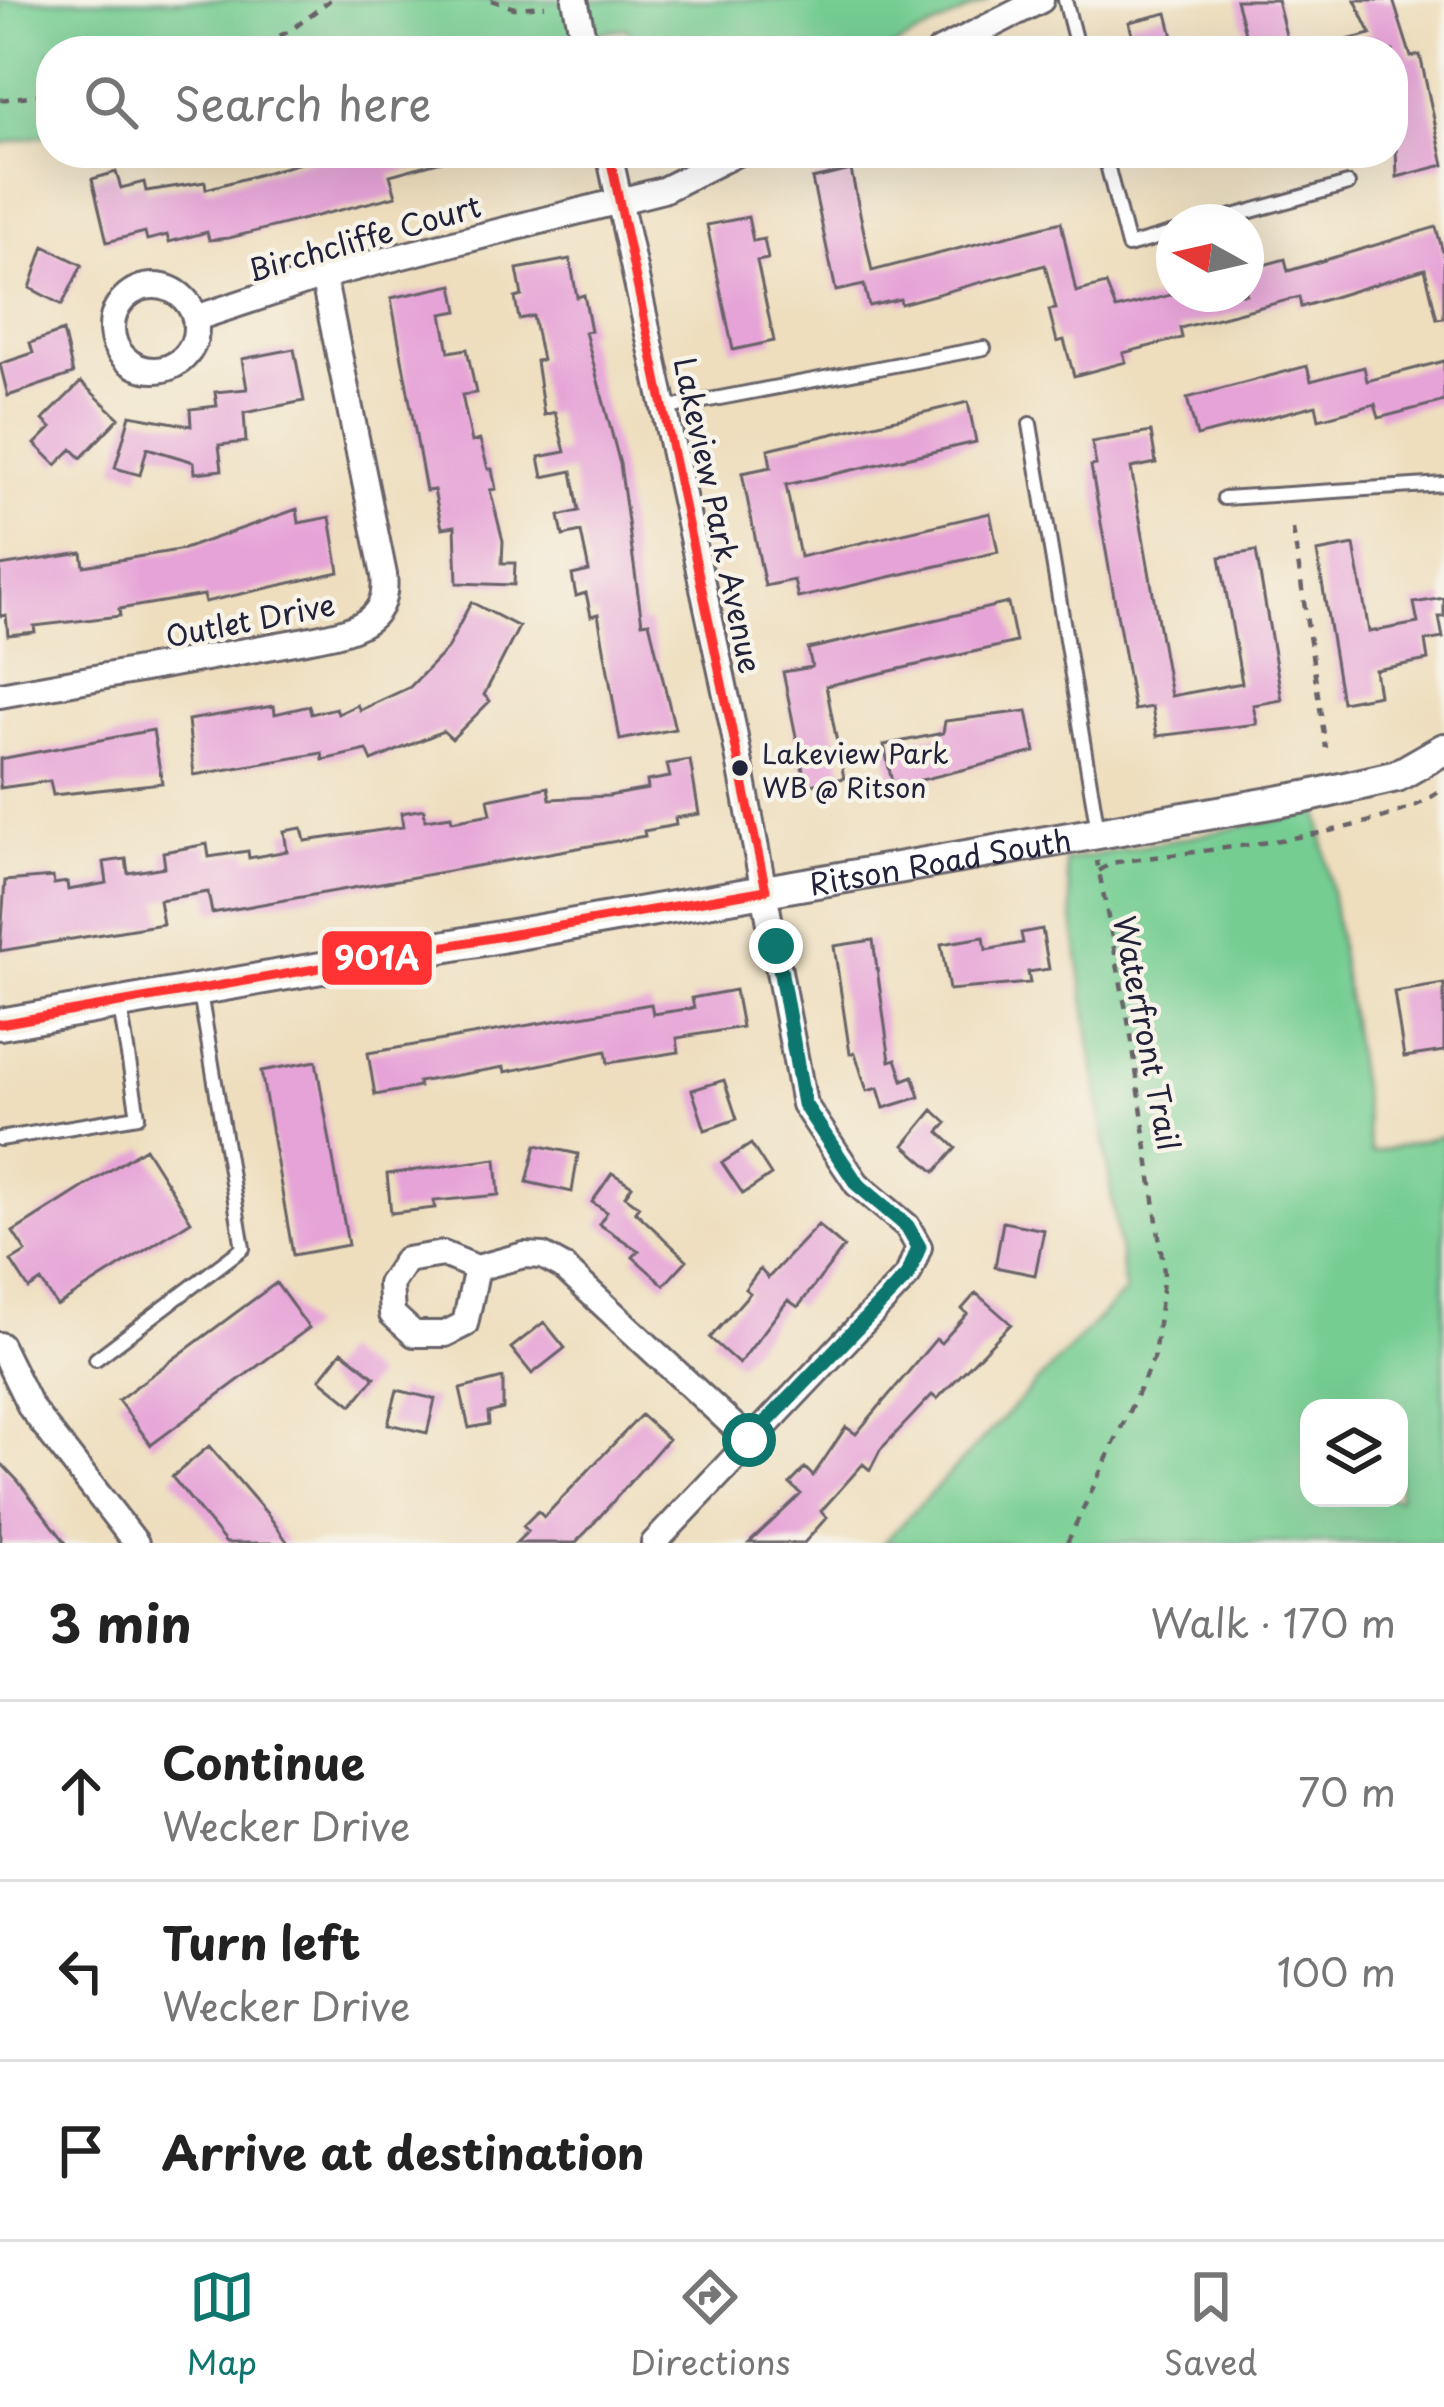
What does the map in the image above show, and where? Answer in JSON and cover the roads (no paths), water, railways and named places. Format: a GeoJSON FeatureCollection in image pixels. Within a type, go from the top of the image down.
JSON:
{"type":"FeatureCollection","features":[{"type":"Feature","properties":{"kind":"street"},"geometry":{"type":"LineString","coordinates":[[575,0],[583,36]]}},
{"type":"Feature","properties":{"kind":"street"},"geometry":{"type":"LineString","coordinates":[[970,36],[1041,0]]}},
{"type":"Feature","properties":{"kind":"street","name":"Lakeview Park Avenue"},"geometry":{"type":"LineString","coordinates":[[612,168],[766,890],[804,1104],[857,1184],[907,1226],[919,1247],[908,1275],[749,1440]]}},
{"type":"Feature","properties":{"kind":"street","name":"Birchcliffe Court"},"geometry":{"type":"LineString","coordinates":[[196,318],[323,276],[663,190],[707,168]]}},
{"type":"Feature","properties":{"kind":"street","name":"Outlet Drive"},"geometry":{"type":"LineString","coordinates":[[0,695],[322,637],[355,630],[374,618],[387,594],[385,575],[323,276]]}},
{"type":"Feature","properties":{"kind":"street","name":"Ritson Road South"},"geometry":{"type":"LineString","coordinates":[[0,1024],[1396,776],[1444,748]]}},
{"type":"Feature","properties":{"kind":"street"},"geometry":{"type":"LineString","coordinates":[[476,1268],[524,1255],[543,1256],[563,1268],[749,1440],[654,1543]]}},
{"type":"Feature","properties":{"kind":"street"},"geometry":{"type":"LineString","coordinates":[[0,1345],[31,1408],[136,1543]]}},
{"type":"Feature","properties":{"kind":"lane"},"geometry":{"type":"LineString","coordinates":[[1065,0],[1074,36]]}},
{"type":"Feature","properties":{"kind":"lane"},"geometry":{"type":"LineString","coordinates":[[1108,168],[1128,246],[1156,237]]}},
{"type":"Feature","properties":{"kind":"lane"},"geometry":{"type":"LineString","coordinates":[[1264,207],[1348,184]]}},
{"type":"Feature","properties":{"kind":"lane"},"geometry":{"type":"LineString","coordinates":[[667,408],[984,348]]}},
{"type":"Feature","properties":{"kind":"lane"},"geometry":{"type":"LineString","coordinates":[[1030,424],[1098,832]]}},
{"type":"Feature","properties":{"kind":"lane"},"geometry":{"type":"LineString","coordinates":[[1224,498],[1444,484]]}},
{"type":"Feature","properties":{"kind":"lane"},"geometry":{"type":"LineString","coordinates":[[96,1359],[243,1248],[200,988]]}},
{"type":"Feature","properties":{"kind":"lane"},"geometry":{"type":"LineString","coordinates":[[0,1139],[138,1116],[119,1003]]}},
{"type":"Feature","properties":{"kind":"place","name":"Lakeview Park WB @ Ritson"},"geometry":{"type":"Point","coordinates":[740,768]}}]}
